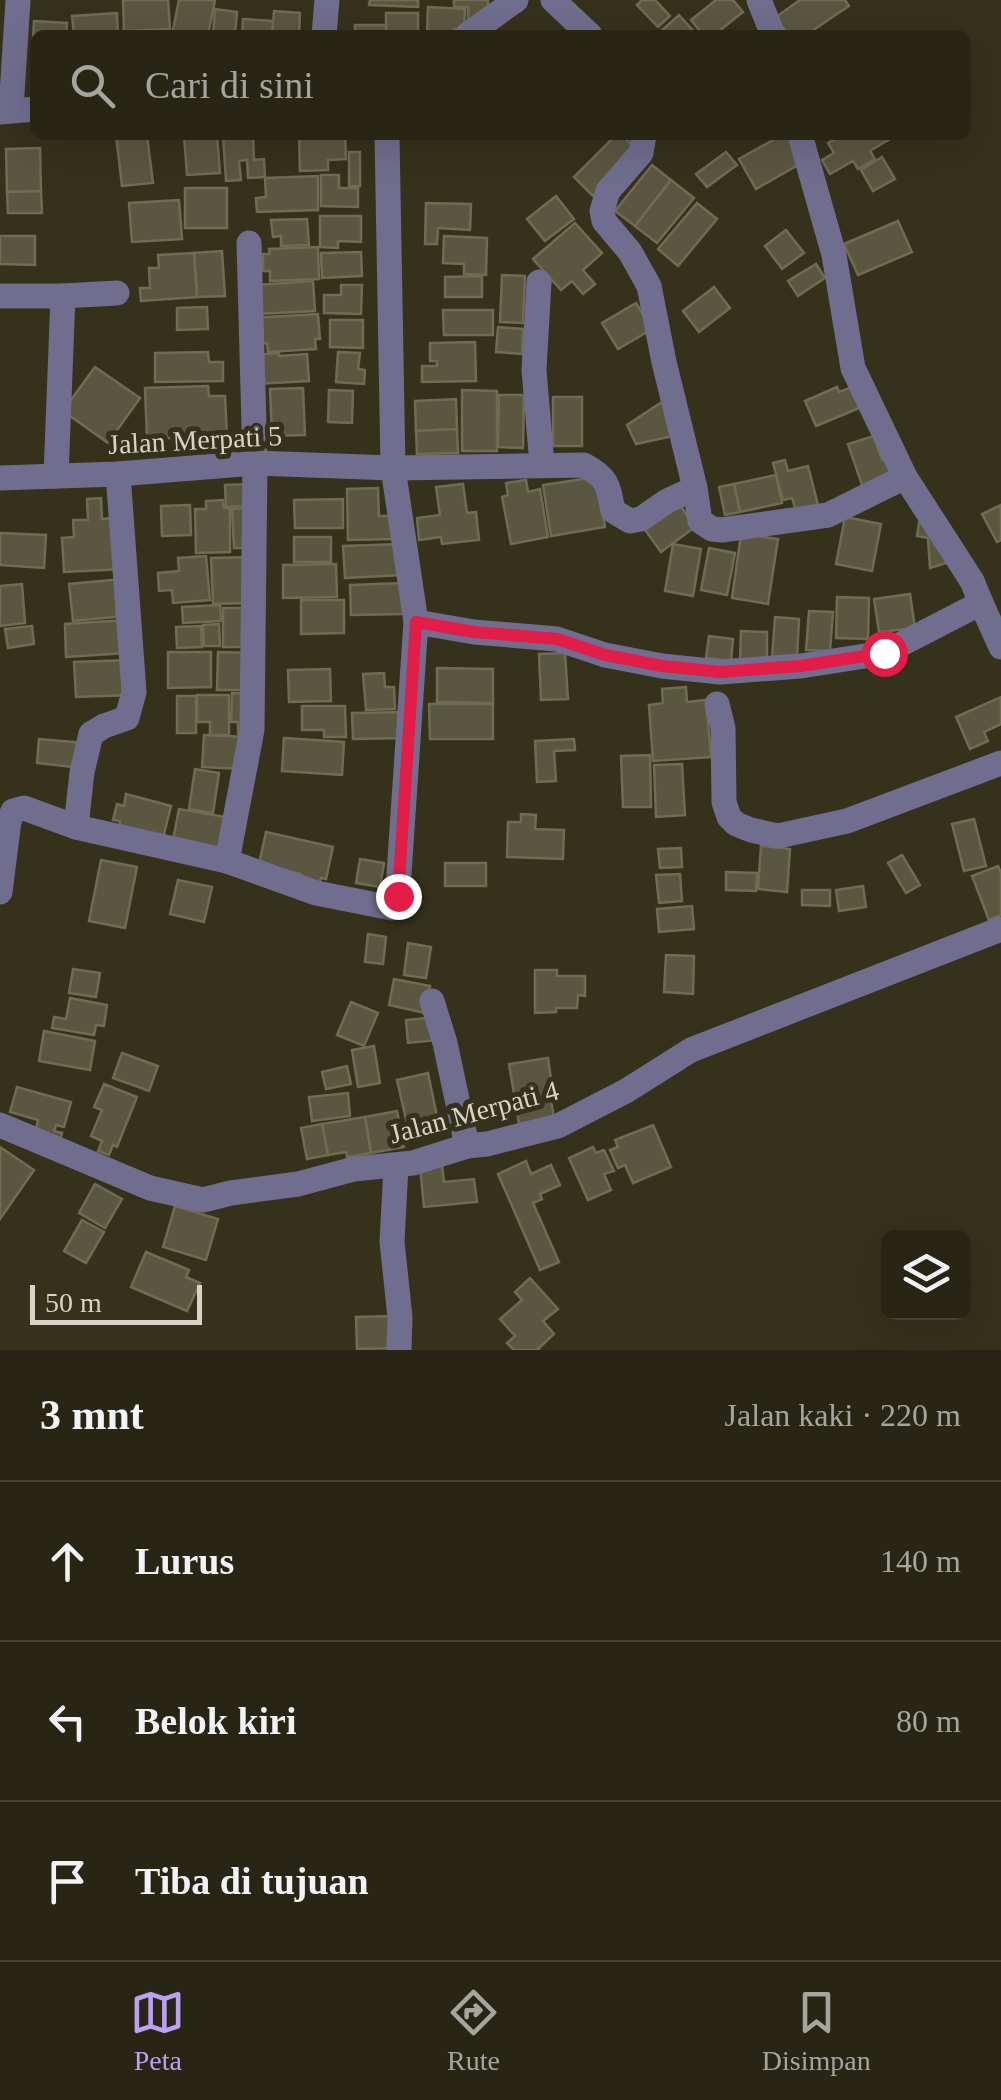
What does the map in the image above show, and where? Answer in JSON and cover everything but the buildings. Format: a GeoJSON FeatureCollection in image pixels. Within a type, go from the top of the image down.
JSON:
{"type":"FeatureCollection","features":[{"type":"Feature","properties":{"kind":"street"},"geometry":{"type":"LineString","coordinates":[[16,110],[18,0]]}},
{"type":"Feature","properties":{"kind":"street"},"geometry":{"type":"LineString","coordinates":[[324,30],[326,0]]}},
{"type":"Feature","properties":{"kind":"street"},"geometry":{"type":"LineString","coordinates":[[475,30],[514,0]]}},
{"type":"Feature","properties":{"kind":"street"},"geometry":{"type":"LineString","coordinates":[[552,0],[585,30]]}},
{"type":"Feature","properties":{"kind":"street"},"geometry":{"type":"LineString","coordinates":[[759,0],[771,30]]}},
{"type":"Feature","properties":{"kind":"street"},"geometry":{"type":"LineString","coordinates":[[0,892],[9,821],[13,811],[24,808],[76,827],[227,861],[316,893],[394,906],[398,896],[416,622],[393,468],[387,140]]}},
{"type":"Feature","properties":{"kind":"street"},"geometry":{"type":"LineString","coordinates":[[643,140],[640,153],[608,191],[602,212],[604,221],[630,252],[650,286],[700,521],[722,530],[828,515],[905,476]]}},
{"type":"Feature","properties":{"kind":"street"},"geometry":{"type":"LineString","coordinates":[[801,140],[834,255],[853,368],[905,476],[972,581],[1001,648]]}},
{"type":"Feature","properties":{"kind":"street"},"geometry":{"type":"LineString","coordinates":[[227,861],[252,730],[255,463],[249,243]]}},
{"type":"Feature","properties":{"kind":"street"},"geometry":{"type":"LineString","coordinates":[[538,282],[534,370],[542,465]]}},
{"type":"Feature","properties":{"kind":"street"},"geometry":{"type":"LineString","coordinates":[[0,296],[117,293]]}},
{"type":"Feature","properties":{"kind":"street"},"geometry":{"type":"LineString","coordinates":[[56,476],[63,296]]}},
{"type":"Feature","properties":{"kind":"street","name":"Jalan Merpati 5"},"geometry":{"type":"LineString","coordinates":[[0,478],[255,463],[393,468],[584,464],[608,484],[613,511],[630,521],[641,519],[695,488]]}},
{"type":"Feature","properties":{"kind":"street"},"geometry":{"type":"LineString","coordinates":[[76,827],[91,734],[127,718],[134,692],[118,474]]}},
{"type":"Feature","properties":{"kind":"street"},"geometry":{"type":"LineString","coordinates":[[416,622],[557,639],[605,655],[720,672],[801,666],[884,653],[981,603]]}},
{"type":"Feature","properties":{"kind":"street"},"geometry":{"type":"LineString","coordinates":[[716,704],[723,728],[724,802],[728,817],[751,830],[778,836],[847,821],[1001,763]]}},
{"type":"Feature","properties":{"kind":"street","name":"Jalan Merpati 4"},"geometry":{"type":"LineString","coordinates":[[0,1125],[150,1188],[202,1200],[298,1184],[354,1169],[413,1163],[467,1146],[558,1126],[626,1091],[691,1050],[1001,929]]}},
{"type":"Feature","properties":{"kind":"street"},"geometry":{"type":"LineString","coordinates":[[432,1001],[467,1146]]}},
{"type":"Feature","properties":{"kind":"street"},"geometry":{"type":"LineString","coordinates":[[396,1166],[392,1242],[400,1316],[399,1350]]}},
{"type":"Feature","properties":{"kind":"route"},"geometry":{"type":"LineString","coordinates":[[398,896],[416,622],[557,639],[605,655],[720,672],[801,666],[884,653]]}}]}
